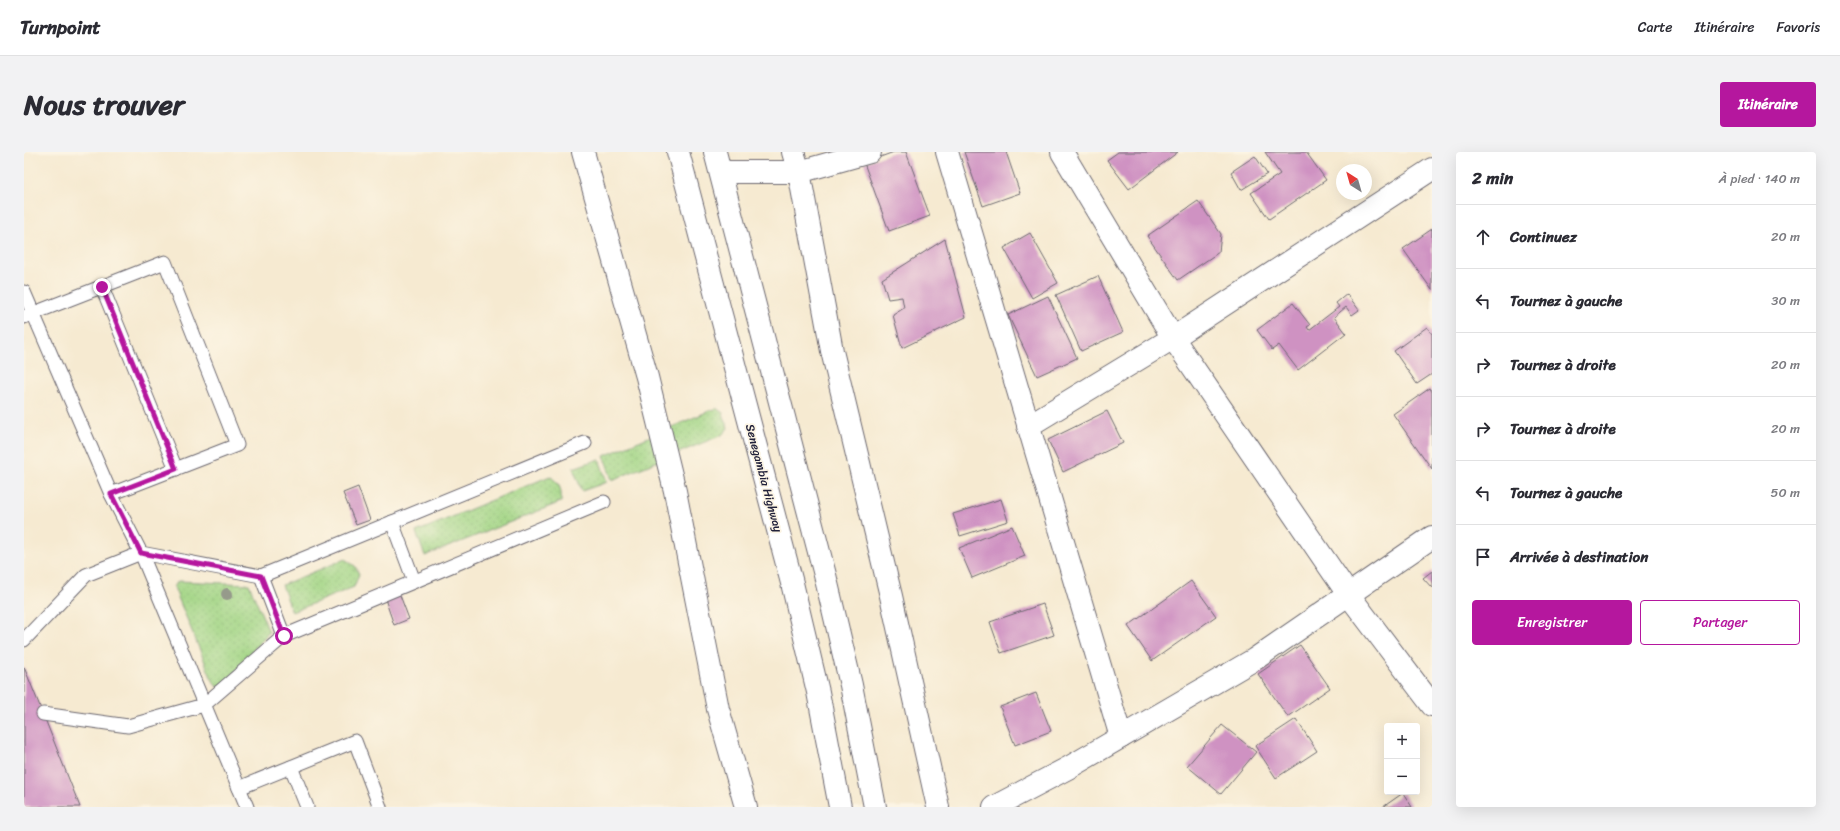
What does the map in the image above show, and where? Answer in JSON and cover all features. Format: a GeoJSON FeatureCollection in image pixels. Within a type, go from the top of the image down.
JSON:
{"type":"FeatureCollection","features":[{"type":"Feature","properties":{"kind":"street"},"geometry":{"type":"LineString","coordinates":[[583,152],[649,385],[675,491],[718,709],[746,807]]}},
{"type":"Feature","properties":{"kind":"street","name":"Senegambia Highway"},"geometry":{"type":"LineString","coordinates":[[678,152],[792,583],[818,692],[840,807]]}},
{"type":"Feature","properties":{"kind":"street"},"geometry":{"type":"LineString","coordinates":[[870,152],[796,162],[718,162],[830,597],[851,685],[875,807]]}},
{"type":"Feature","properties":{"kind":"street"},"geometry":{"type":"LineString","coordinates":[[947,152],[1121,737]]}},
{"type":"Feature","properties":{"kind":"street"},"geometry":{"type":"LineString","coordinates":[[1062,152],[1173,338],[1348,594],[1432,705]]}},
{"type":"Feature","properties":{"kind":"street"},"geometry":{"type":"LineString","coordinates":[[796,162],[832,351],[891,596],[938,807]]}},
{"type":"Feature","properties":{"kind":"street"},"geometry":{"type":"LineString","coordinates":[[1028,426],[1173,338],[1432,169]]}},
{"type":"Feature","properties":{"kind":"street"},"geometry":{"type":"LineString","coordinates":[[994,807],[1068,768],[1255,659],[1432,538]]}},
{"type":"Feature","properties":{"kind":"lane"},"geometry":{"type":"LineString","coordinates":[[29,315],[165,262],[237,445],[111,494]]}},
{"type":"Feature","properties":{"kind":"lane"},"geometry":{"type":"LineString","coordinates":[[102,287],[176,469]]}},
{"type":"Feature","properties":{"kind":"lane"},"geometry":{"type":"LineString","coordinates":[[24,292],[29,315],[111,494],[141,553],[240,788],[246,807]]}},
{"type":"Feature","properties":{"kind":"lane"},"geometry":{"type":"LineString","coordinates":[[24,640],[86,575],[141,553],[261,576],[585,443]]}},
{"type":"Feature","properties":{"kind":"lane"},"geometry":{"type":"LineString","coordinates":[[43,714],[128,726],[204,705],[284,636],[604,502]]}},
{"type":"Feature","properties":{"kind":"lane"},"geometry":{"type":"LineString","coordinates":[[392,522],[414,581]]}},
{"type":"Feature","properties":{"kind":"lane"},"geometry":{"type":"LineString","coordinates":[[261,576],[284,636]]}},
{"type":"Feature","properties":{"kind":"lane"},"geometry":{"type":"LineString","coordinates":[[240,788],[355,741],[380,807]]}},
{"type":"Feature","properties":{"kind":"lane"},"geometry":{"type":"LineString","coordinates":[[291,767],[307,807]]}},
{"type":"Feature","properties":{"kind":"green space"},"geometry":{"type":"Polygon","coordinates":[[[716,408],[723,413],[728,428],[722,435],[612,480],[604,456],[716,408]]]}},
{"type":"Feature","properties":{"kind":"green space"},"geometry":{"type":"Polygon","coordinates":[[[599,459],[607,482],[582,491],[573,468],[599,459]]]}},
{"type":"Feature","properties":{"kind":"green space"},"geometry":{"type":"Polygon","coordinates":[[[550,476],[560,487],[561,502],[425,556],[416,532],[550,476]]]}},
{"type":"Feature","properties":{"kind":"green space"},"geometry":{"type":"Polygon","coordinates":[[[345,559],[355,566],[359,574],[354,587],[292,612],[282,585],[345,559]]]}},
{"type":"Feature","properties":{"kind":"green space"},"geometry":{"type":"Polygon","coordinates":[[[178,581],[249,584],[269,632],[222,687],[216,686],[211,677],[174,587],[178,581]]]}},
{"type":"Feature","properties":{"kind":"building"},"geometry":{"type":"Polygon","coordinates":[[[894,152],[906,152],[930,216],[889,231],[864,163],[894,152]]]}},
{"type":"Feature","properties":{"kind":"building"},"geometry":{"type":"Polygon","coordinates":[[[964,152],[1006,152],[1020,193],[983,206],[964,152]]]}},
{"type":"Feature","properties":{"kind":"building"},"geometry":{"type":"Polygon","coordinates":[[[1118,152],[1178,152],[1129,189],[1107,160],[1118,152]]]}},
{"type":"Feature","properties":{"kind":"building"},"geometry":{"type":"Polygon","coordinates":[[[1265,152],[1306,152],[1326,180],[1269,219],[1251,193],[1280,174],[1265,152]]]}},
{"type":"Feature","properties":{"kind":"building"},"geometry":{"type":"Polygon","coordinates":[[[1255,156],[1267,174],[1241,190],[1231,172],[1255,156]]]}},
{"type":"Feature","properties":{"kind":"building"},"geometry":{"type":"Polygon","coordinates":[[[1198,201],[1221,234],[1219,252],[1178,280],[1147,236],[1198,201]]]}},
{"type":"Feature","properties":{"kind":"building"},"geometry":{"type":"Polygon","coordinates":[[[1432,229],[1432,290],[1403,249],[1432,229]]]}},
{"type":"Feature","properties":{"kind":"building"},"geometry":{"type":"Polygon","coordinates":[[[1030,233],[1058,283],[1032,298],[1004,248],[1030,233]]]}},
{"type":"Feature","properties":{"kind":"building"},"geometry":{"type":"Polygon","coordinates":[[[945,239],[966,317],[902,348],[893,315],[904,308],[902,297],[888,299],[882,279],[945,239]]]}},
{"type":"Feature","properties":{"kind":"building"},"geometry":{"type":"Polygon","coordinates":[[[1098,276],[1123,332],[1081,351],[1056,295],[1098,276]]]}},
{"type":"Feature","properties":{"kind":"building"},"geometry":{"type":"Polygon","coordinates":[[[1347,294],[1359,310],[1352,315],[1346,307],[1334,317],[1346,333],[1298,370],[1279,345],[1272,350],[1257,330],[1293,303],[1310,325],[1307,327],[1309,330],[1339,307],[1336,303],[1347,294]]]}},
{"type":"Feature","properties":{"kind":"building"},"geometry":{"type":"Polygon","coordinates":[[[1048,296],[1077,358],[1037,376],[1008,315],[1048,296]]]}},
{"type":"Feature","properties":{"kind":"building"},"geometry":{"type":"Polygon","coordinates":[[[1427,327],[1432,334],[1432,374],[1417,384],[1394,351],[1427,327]]]}},
{"type":"Feature","properties":{"kind":"building"},"geometry":{"type":"Polygon","coordinates":[[[1430,388],[1432,392],[1432,469],[1393,414],[1430,388]]]}},
{"type":"Feature","properties":{"kind":"building"},"geometry":{"type":"Polygon","coordinates":[[[1107,411],[1123,443],[1063,472],[1048,440],[1107,411]]]}},
{"type":"Feature","properties":{"kind":"building"},"geometry":{"type":"Polygon","coordinates":[[[358,487],[370,520],[356,525],[343,493],[358,487]]]}},
{"type":"Feature","properties":{"kind":"building"},"geometry":{"type":"Polygon","coordinates":[[[1001,499],[1008,521],[960,536],[953,514],[1001,499]]]}},
{"type":"Feature","properties":{"kind":"building"},"geometry":{"type":"Polygon","coordinates":[[[1012,526],[1025,556],[972,578],[959,548],[1012,526]]]}},
{"type":"Feature","properties":{"kind":"building"},"geometry":{"type":"Polygon","coordinates":[[[1432,571],[1432,588],[1423,578],[1432,571]]]}},
{"type":"Feature","properties":{"kind":"building"},"geometry":{"type":"Polygon","coordinates":[[[1191,581],[1216,616],[1152,661],[1128,626],[1191,581]]]}},
{"type":"Feature","properties":{"kind":"building"},"geometry":{"type":"Polygon","coordinates":[[[398,590],[409,619],[394,625],[384,596],[398,590]]]}},
{"type":"Feature","properties":{"kind":"building"},"geometry":{"type":"Polygon","coordinates":[[[1043,604],[1054,635],[1001,653],[990,622],[1043,604]]]}},
{"type":"Feature","properties":{"kind":"building"},"geometry":{"type":"Polygon","coordinates":[[[1300,645],[1330,688],[1288,717],[1258,674],[1300,645]]]}},
{"type":"Feature","properties":{"kind":"building"},"geometry":{"type":"Polygon","coordinates":[[[24,667],[43,714],[80,807],[24,807],[24,667]]]}},
{"type":"Feature","properties":{"kind":"building"},"geometry":{"type":"Polygon","coordinates":[[[1036,693],[1051,731],[1015,745],[1000,707],[1036,693]]]}},
{"type":"Feature","properties":{"kind":"building"},"geometry":{"type":"Polygon","coordinates":[[[1296,719],[1317,751],[1276,778],[1255,746],[1296,719]]]}},
{"type":"Feature","properties":{"kind":"building"},"geometry":{"type":"Polygon","coordinates":[[[1222,725],[1256,752],[1221,794],[1187,766],[1222,725]]]}},
{"type":"Feature","properties":{"kind":"building"},"geometry":{"type":"Polygon","coordinates":[[[1400,795],[1404,795],[1412,807],[1383,807],[1400,795]]]}},
{"type":"Feature","properties":{"kind":"route"},"geometry":{"type":"LineString","coordinates":[[102,287],[176,469],[111,494],[141,553],[261,576],[284,636]]}}]}
